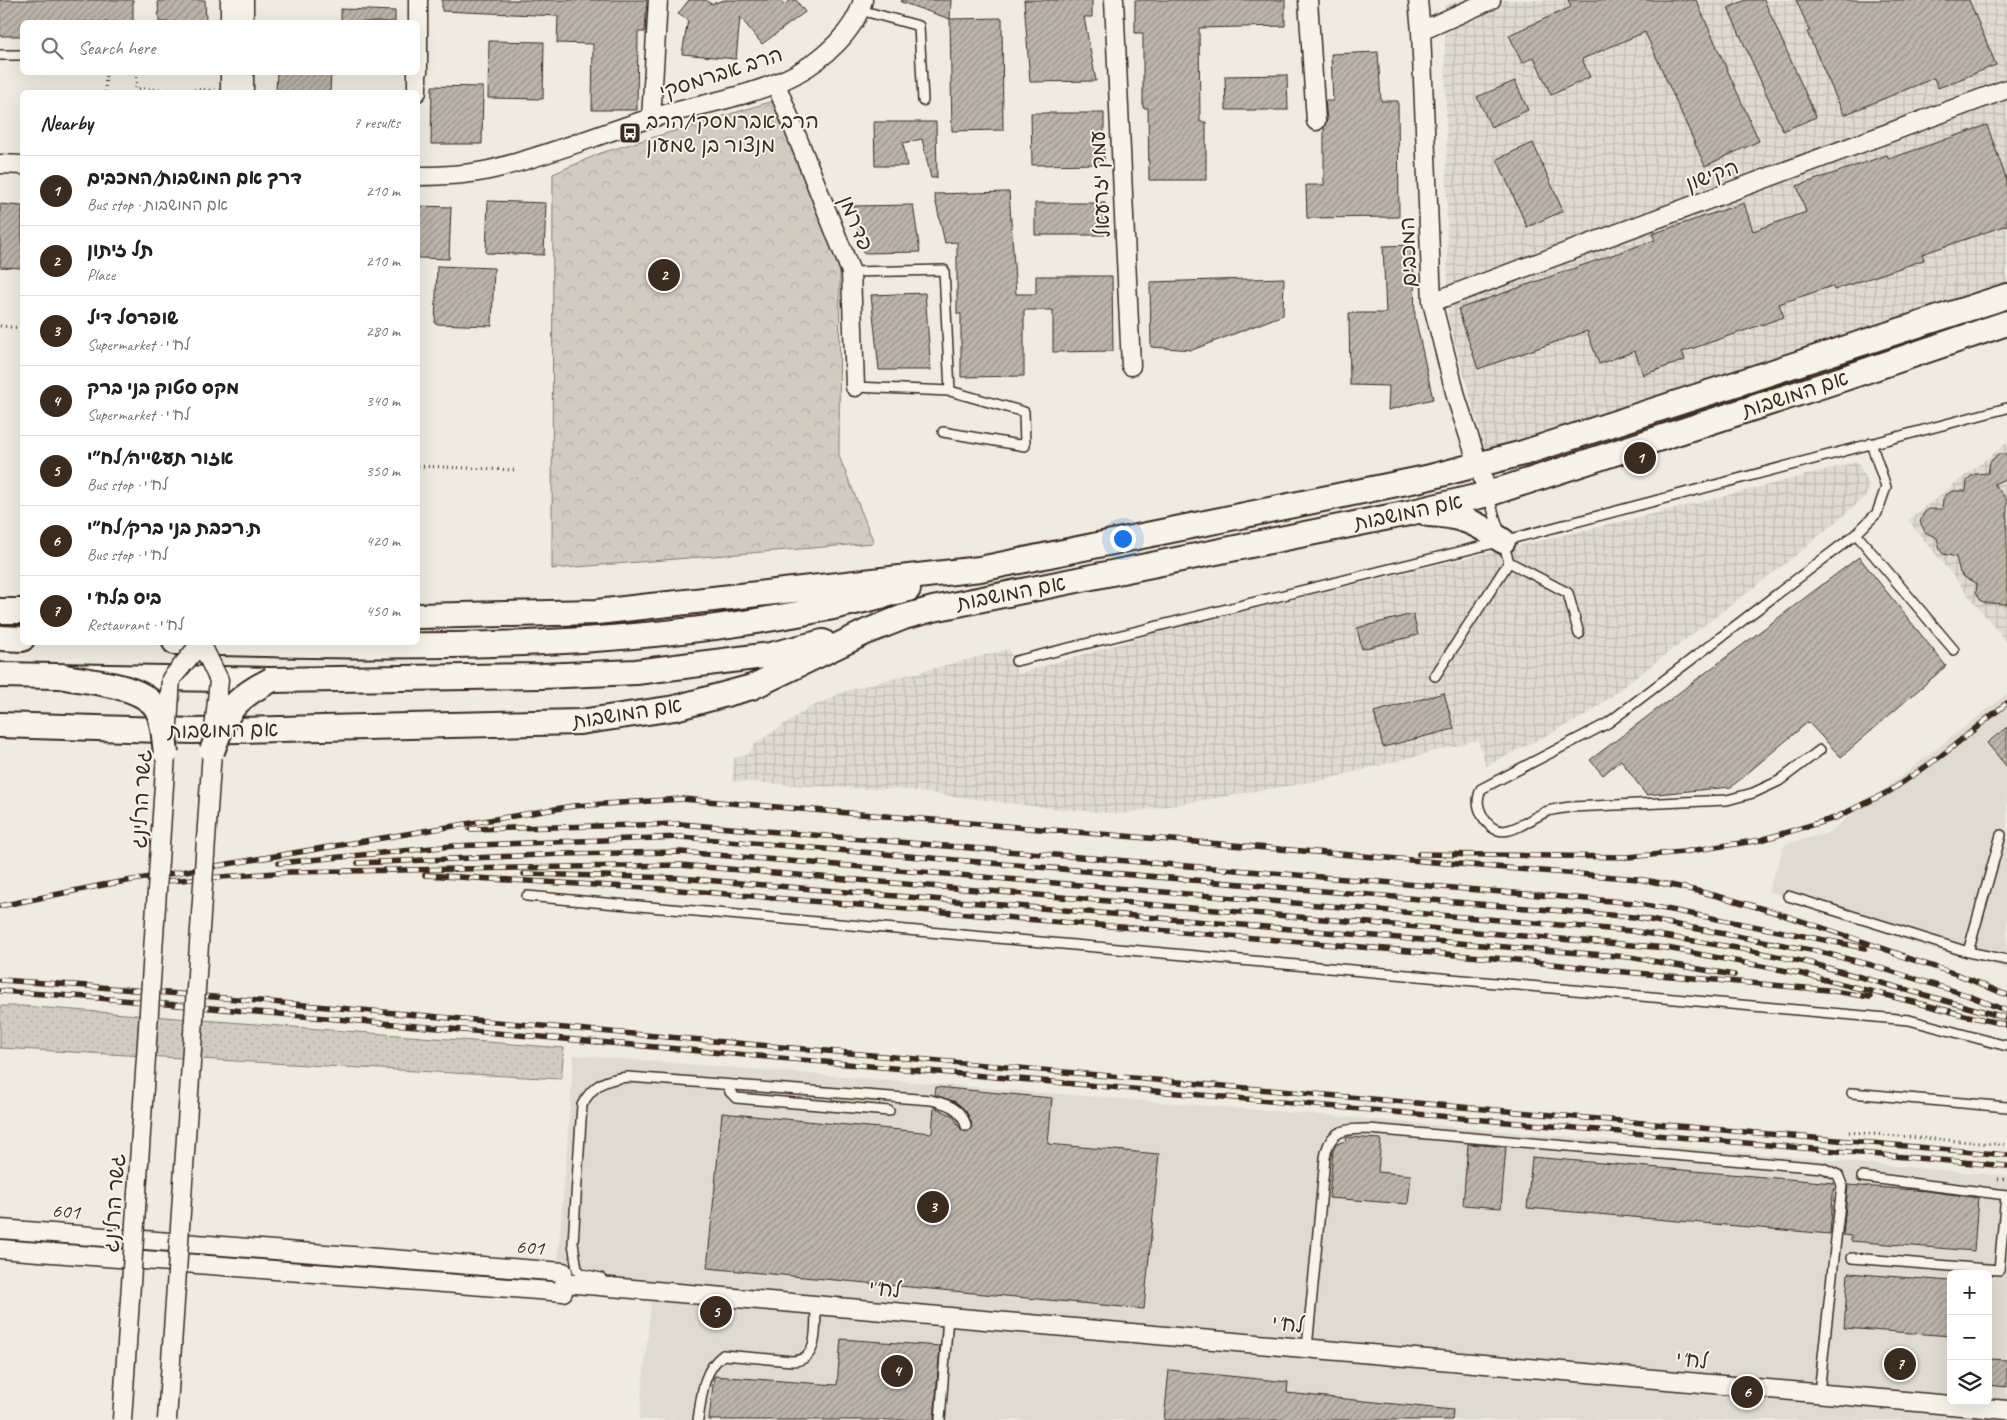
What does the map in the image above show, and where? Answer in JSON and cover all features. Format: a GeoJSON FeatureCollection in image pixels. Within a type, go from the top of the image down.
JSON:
{"type":"FeatureCollection","features":[{"type":"Feature","properties":{"kind":"main road","name":"אם המושבות"},"geometry":{"type":"LineString","coordinates":[[420,616],[597,612],[980,569],[1426,478],[1478,465],[2007,296]]}},
{"type":"Feature","properties":{"kind":"main road","name":"אם המושבות"},"geometry":{"type":"LineString","coordinates":[[0,725],[193,731],[580,722],[675,708],[752,688],[866,632],[904,617],[933,609],[1409,513],[1488,494],[2007,323]]}},
{"type":"Feature","properties":{"kind":"main road"},"geometry":{"type":"LineString","coordinates":[[1409,513],[1436,514],[1462,518],[1478,524],[1506,552]]}},
{"type":"Feature","properties":{"kind":"main road"},"geometry":{"type":"LineString","coordinates":[[348,645],[422,646],[539,643],[671,634],[760,622],[808,613],[874,598],[980,569]]}},
{"type":"Feature","properties":{"kind":"main road"},"geometry":{"type":"LineString","coordinates":[[0,610],[20,611]]}},
{"type":"Feature","properties":{"kind":"main road"},"geometry":{"type":"LineString","coordinates":[[0,675],[271,680],[531,676],[636,672],[771,655],[866,632]]}},
{"type":"Feature","properties":{"kind":"main road"},"geometry":{"type":"LineString","coordinates":[[0,638],[20,639]]}},
{"type":"Feature","properties":{"kind":"main road"},"geometry":{"type":"LineString","coordinates":[[65,677],[133,690],[148,698],[157,709],[161,718],[166,753]]}},
{"type":"Feature","properties":{"kind":"main road"},"geometry":{"type":"LineString","coordinates":[[212,751],[223,723],[241,697],[271,680]]}},
{"type":"Feature","properties":{"kind":"street"},"geometry":{"type":"LineString","coordinates":[[230,0],[230,20]]}},
{"type":"Feature","properties":{"kind":"street"},"geometry":{"type":"LineString","coordinates":[[244,0],[244,20]]}},
{"type":"Feature","properties":{"kind":"street"},"geometry":{"type":"LineString","coordinates":[[418,0],[418,20]]}},
{"type":"Feature","properties":{"kind":"street"},"geometry":{"type":"LineString","coordinates":[[651,118],[658,0]]}},
{"type":"Feature","properties":{"kind":"street","name":"עמק יזרעאל"},"geometry":{"type":"LineString","coordinates":[[1114,0],[1131,366]]}},
{"type":"Feature","properties":{"kind":"street"},"geometry":{"type":"LineString","coordinates":[[1308,0],[1316,121]]}},
{"type":"Feature","properties":{"kind":"street","name":"המכבים"},"geometry":{"type":"LineString","coordinates":[[1418,0],[1421,31],[1432,302],[1457,400],[1488,494]]}},
{"type":"Feature","properties":{"kind":"street"},"geometry":{"type":"LineString","coordinates":[[1421,31],[1491,0]]}},
{"type":"Feature","properties":{"kind":"street","name":"הרב אברמסקי"},"geometry":{"type":"LineString","coordinates":[[420,176],[444,176],[488,170],[539,156],[651,118],[776,84],[798,73],[826,52],[843,36],[862,5]]}},
{"type":"Feature","properties":{"kind":"street"},"geometry":{"type":"LineString","coordinates":[[231,75],[234,90]]}},
{"type":"Feature","properties":{"kind":"street"},"geometry":{"type":"LineString","coordinates":[[236,90],[243,75]]}},
{"type":"Feature","properties":{"kind":"street"},"geometry":{"type":"LineString","coordinates":[[417,90],[418,75]]}},
{"type":"Feature","properties":{"kind":"street","name":"פדרמן"},"geometry":{"type":"LineString","coordinates":[[776,84],[851,272],[855,387]]}},
{"type":"Feature","properties":{"kind":"street","name":"הקישון"},"geometry":{"type":"LineString","coordinates":[[1432,302],[2007,89]]}},
{"type":"Feature","properties":{"kind":"street"},"geometry":{"type":"LineString","coordinates":[[0,164],[20,165]]}},
{"type":"Feature","properties":{"kind":"street"},"geometry":{"type":"LineString","coordinates":[[171,679],[199,645]]}},
{"type":"Feature","properties":{"kind":"street"},"geometry":{"type":"LineString","coordinates":[[167,1420],[212,751],[219,680],[202,645]]}},
{"type":"Feature","properties":{"kind":"street","name":"גשר הרלינג"},"geometry":{"type":"LineString","coordinates":[[122,1420],[171,679]]}},
{"type":"Feature","properties":{"kind":"street","name":"601"},"geometry":{"type":"LineString","coordinates":[[0,1229],[563,1272],[566,1283],[563,1292],[0,1249]]}},
{"type":"Feature","properties":{"kind":"street","name":"לח\"י"},"geometry":{"type":"LineString","coordinates":[[566,1283],[2007,1410]]}},
{"type":"Feature","properties":{"kind":"lane"},"geometry":{"type":"LineString","coordinates":[[862,5],[919,26],[922,101]]}},
{"type":"Feature","properties":{"kind":"lane"},"geometry":{"type":"LineString","coordinates":[[0,55],[20,55]]}},
{"type":"Feature","properties":{"kind":"lane"},"geometry":{"type":"LineString","coordinates":[[851,272],[944,270],[950,391]]}},
{"type":"Feature","properties":{"kind":"lane"},"geometry":{"type":"LineString","coordinates":[[855,387],[950,391],[1024,412],[1025,446],[943,432]]}},
{"type":"Feature","properties":{"kind":"lane"},"geometry":{"type":"LineString","coordinates":[[1016,661],[1506,552],[1871,442],[2007,408]]}},
{"type":"Feature","properties":{"kind":"lane"},"geometry":{"type":"LineString","coordinates":[[1820,750],[1779,780],[1753,793],[1727,800],[1571,807],[1548,811],[1523,826],[1509,831],[1497,830],[1485,821],[1479,809],[1477,798],[1481,789],[1608,723],[1856,534],[1878,514],[1886,487],[1871,442]]}},
{"type":"Feature","properties":{"kind":"lane"},"geometry":{"type":"LineString","coordinates":[[1488,494],[1506,552],[1568,593],[1579,634]]}},
{"type":"Feature","properties":{"kind":"lane"},"geometry":{"type":"LineString","coordinates":[[1856,534],[1954,650]]}},
{"type":"Feature","properties":{"kind":"lane"},"geometry":{"type":"LineString","coordinates":[[1435,676],[1506,552]]}},
{"type":"Feature","properties":{"kind":"lane"},"geometry":{"type":"LineString","coordinates":[[1968,952],[2001,834]]}},
{"type":"Feature","properties":{"kind":"lane"},"geometry":{"type":"LineString","coordinates":[[527,896],[1909,1020],[2007,1046]]}},
{"type":"Feature","properties":{"kind":"lane"},"geometry":{"type":"LineString","coordinates":[[1788,896],[1968,952],[2007,960]]}},
{"type":"Feature","properties":{"kind":"lane"},"geometry":{"type":"LineString","coordinates":[[687,1294],[687,1287],[592,1277],[582,1274],[577,1269],[573,1243],[582,1104],[592,1089],[601,1082],[613,1078],[628,1077],[931,1100],[952,1107],[961,1114],[966,1126]]}},
{"type":"Feature","properties":{"kind":"lane"},"geometry":{"type":"LineString","coordinates":[[728,1085],[730,1092],[736,1098],[889,1112]]}},
{"type":"Feature","properties":{"kind":"lane"},"geometry":{"type":"LineString","coordinates":[[1852,1093],[2007,1107]]}},
{"type":"Feature","properties":{"kind":"lane"},"geometry":{"type":"LineString","coordinates":[[1307,1348],[1325,1158],[1330,1138],[1341,1132],[1369,1129],[1814,1167],[1824,1168],[1838,1175],[1842,1185],[1819,1393]]}},
{"type":"Feature","properties":{"kind":"lane"},"geometry":{"type":"LineString","coordinates":[[1852,1258],[1999,1270],[2007,1195],[1862,1177]]}},
{"type":"Feature","properties":{"kind":"lane"},"geometry":{"type":"LineString","coordinates":[[698,1420],[706,1376],[717,1360],[723,1355],[792,1362],[806,1359],[813,1346],[816,1305]]}},
{"type":"Feature","properties":{"kind":"lane"},"geometry":{"type":"LineString","coordinates":[[940,1420],[948,1317]]}},
{"type":"Feature","properties":{"kind":"path"},"geometry":{"type":"LineString","coordinates":[[105,90],[106,75]]}},
{"type":"Feature","properties":{"kind":"path"},"geometry":{"type":"LineString","coordinates":[[137,75],[136,89],[169,90]]}},
{"type":"Feature","properties":{"kind":"path"},"geometry":{"type":"LineString","coordinates":[[0,326],[20,328]]}},
{"type":"Feature","properties":{"kind":"path"},"geometry":{"type":"LineString","coordinates":[[420,466],[517,470]]}},
{"type":"Feature","properties":{"kind":"path"},"geometry":{"type":"LineString","coordinates":[[1849,1132],[2007,1145]]}},
{"type":"Feature","properties":{"kind":"shaded area"},"geometry":{"type":"Polygon","coordinates":[[[1460,0],[2007,0],[2007,284],[1486,453],[1448,319],[1445,6],[1460,0]]]}},
{"type":"Feature","properties":{"kind":"shaded area"},"geometry":{"type":"Polygon","coordinates":[[[2007,443],[2007,643],[1908,520],[2007,443]]]}},
{"type":"Feature","properties":{"kind":"shaded area"},"geometry":{"type":"Polygon","coordinates":[[[1857,462],[1867,479],[1870,490],[1865,497],[1799,553],[1585,716],[1486,766],[1478,740],[1323,780],[1121,814],[1040,807],[897,789],[840,788],[732,781],[734,758],[747,755],[755,744],[809,708],[848,690],[1009,649],[1017,674],[1177,627],[1686,506],[1857,462]]]}},
{"type":"Feature","properties":{"kind":"shaded area"},"geometry":{"type":"Polygon","coordinates":[[[2007,694],[2007,969],[1928,948],[1768,891],[1785,844],[1828,833],[2007,694]]]}},
{"type":"Feature","properties":{"kind":"shaded area"},"geometry":{"type":"Polygon","coordinates":[[[574,1055],[1310,1114],[2007,1176],[2007,1420],[639,1420],[651,1301],[566,1285],[557,1273],[574,1055]]]}},
{"type":"Feature","properties":{"kind":"green space"},"geometry":{"type":"Polygon","coordinates":[[[777,100],[840,252],[839,456],[874,543],[552,569],[553,174],[601,153],[777,100]]]}},
{"type":"Feature","properties":{"kind":"green space"},"geometry":{"type":"Polygon","coordinates":[[[0,1006],[22,1006],[564,1048],[561,1079],[0,1048],[0,1006]]]}},
{"type":"Feature","properties":{"kind":"building"},"geometry":{"type":"Polygon","coordinates":[[[0,0],[133,0],[133,20],[20,20],[20,36],[0,36],[0,0]]]}},
{"type":"Feature","properties":{"kind":"building"},"geometry":{"type":"Polygon","coordinates":[[[205,0],[206,20],[159,20],[158,1],[205,0]]]}},
{"type":"Feature","properties":{"kind":"building"},"geometry":{"type":"Polygon","coordinates":[[[442,0],[647,0],[645,32],[638,32],[637,110],[592,110],[593,44],[557,43],[558,16],[442,11],[442,0]]]}},
{"type":"Feature","properties":{"kind":"building"},"geometry":{"type":"Polygon","coordinates":[[[689,0],[706,0],[711,4],[725,0],[780,0],[784,5],[791,0],[796,0],[805,12],[762,44],[740,17],[736,59],[682,54],[688,20],[678,14],[689,0]]]}},
{"type":"Feature","properties":{"kind":"building"},"geometry":{"type":"Polygon","coordinates":[[[902,0],[951,0],[950,19],[901,2],[902,0]]]}},
{"type":"Feature","properties":{"kind":"building"},"geometry":{"type":"Polygon","coordinates":[[[1024,0],[1092,0],[1092,17],[1084,17],[1096,81],[1030,82],[1024,0]]]}},
{"type":"Feature","properties":{"kind":"building"},"geometry":{"type":"Polygon","coordinates":[[[1135,0],[1285,0],[1285,26],[1199,28],[1200,122],[1206,122],[1206,180],[1149,180],[1148,108],[1143,108],[1143,33],[1135,33],[1135,0]]]}},
{"type":"Feature","properties":{"kind":"building"},"geometry":{"type":"Polygon","coordinates":[[[1568,0],[1696,0],[1759,141],[1705,166],[1645,32],[1582,59],[1590,77],[1551,95],[1534,57],[1522,63],[1509,35],[1571,7],[1568,0]]]}},
{"type":"Feature","properties":{"kind":"building"},"geometry":{"type":"Polygon","coordinates":[[[1746,0],[1764,0],[1816,117],[1783,131],[1728,8],[1746,0]]]}},
{"type":"Feature","properties":{"kind":"building"},"geometry":{"type":"Polygon","coordinates":[[[1796,0],[1969,0],[1996,65],[1938,88],[1934,78],[1844,115],[1807,32],[1810,31],[1796,0]]]}},
{"type":"Feature","properties":{"kind":"building"},"geometry":{"type":"Polygon","coordinates":[[[341,9],[395,11],[395,20],[341,20],[341,9]]]}},
{"type":"Feature","properties":{"kind":"building"},"geometry":{"type":"Polygon","coordinates":[[[1002,18],[1003,130],[952,131],[950,19],[1002,18]]]}},
{"type":"Feature","properties":{"kind":"building"},"geometry":{"type":"Polygon","coordinates":[[[489,41],[544,42],[543,99],[488,98],[489,41]]]}},
{"type":"Feature","properties":{"kind":"building"},"geometry":{"type":"Polygon","coordinates":[[[1378,52],[1381,101],[1398,101],[1399,217],[1307,218],[1306,185],[1324,185],[1324,128],[1327,120],[1325,101],[1333,101],[1331,54],[1378,52]]]}},
{"type":"Feature","properties":{"kind":"building"},"geometry":{"type":"Polygon","coordinates":[[[277,75],[331,75],[330,90],[276,90],[277,75]]]}},
{"type":"Feature","properties":{"kind":"building"},"geometry":{"type":"Polygon","coordinates":[[[1287,75],[1288,110],[1226,110],[1225,76],[1287,75]]]}},
{"type":"Feature","properties":{"kind":"building"},"geometry":{"type":"Polygon","coordinates":[[[1515,81],[1528,110],[1491,127],[1477,97],[1515,81]]]}},
{"type":"Feature","properties":{"kind":"building"},"geometry":{"type":"Polygon","coordinates":[[[432,86],[483,87],[482,144],[431,144],[432,86]]]}},
{"type":"Feature","properties":{"kind":"building"},"geometry":{"type":"Polygon","coordinates":[[[1031,113],[1104,113],[1104,164],[1032,165],[1031,113]]]}},
{"type":"Feature","properties":{"kind":"building"},"geometry":{"type":"Polygon","coordinates":[[[874,122],[936,122],[937,178],[931,178],[922,139],[903,143],[907,166],[875,166],[874,122]]]}},
{"type":"Feature","properties":{"kind":"building"},"geometry":{"type":"Polygon","coordinates":[[[1987,125],[2007,181],[2007,225],[1922,254],[1924,260],[1834,290],[1832,286],[1779,304],[1784,317],[1682,352],[1685,360],[1643,375],[1635,351],[1599,364],[1587,331],[1478,369],[1458,309],[1655,240],[1652,234],[1744,203],[1753,231],[1806,212],[1797,186],[1887,155],[1889,159],[1987,125]]]}},
{"type":"Feature","properties":{"kind":"building"},"geometry":{"type":"Polygon","coordinates":[[[1533,143],[1563,211],[1527,227],[1497,159],[1533,143]]]}},
{"type":"Feature","properties":{"kind":"building"},"geometry":{"type":"Polygon","coordinates":[[[1009,192],[1016,294],[1036,294],[1036,276],[1112,276],[1113,351],[1053,352],[1053,310],[1024,310],[1024,376],[961,377],[961,314],[957,314],[957,242],[945,243],[934,194],[1009,192]]]}},
{"type":"Feature","properties":{"kind":"building"},"geometry":{"type":"Polygon","coordinates":[[[488,201],[546,203],[544,255],[486,253],[488,201]]]}},
{"type":"Feature","properties":{"kind":"building"},"geometry":{"type":"Polygon","coordinates":[[[1035,203],[1105,203],[1105,235],[1035,235],[1035,203]]]}},
{"type":"Feature","properties":{"kind":"building"},"geometry":{"type":"Polygon","coordinates":[[[0,204],[20,206],[20,268],[0,267],[0,204]]]}},
{"type":"Feature","properties":{"kind":"building"},"geometry":{"type":"Polygon","coordinates":[[[913,205],[920,252],[863,253],[854,206],[913,205]]]}},
{"type":"Feature","properties":{"kind":"building"},"geometry":{"type":"Polygon","coordinates":[[[420,206],[451,207],[449,259],[420,258],[420,206]]]}},
{"type":"Feature","properties":{"kind":"building"},"geometry":{"type":"Polygon","coordinates":[[[1413,245],[1415,317],[1433,399],[1388,410],[1389,386],[1350,385],[1349,313],[1386,313],[1383,246],[1413,245]]]}},
{"type":"Feature","properties":{"kind":"building"},"geometry":{"type":"Polygon","coordinates":[[[437,266],[494,268],[492,326],[435,324],[437,266]]]}},
{"type":"Feature","properties":{"kind":"building"},"geometry":{"type":"Polygon","coordinates":[[[1284,278],[1283,315],[1192,350],[1151,347],[1150,282],[1284,278]]]}},
{"type":"Feature","properties":{"kind":"building"},"geometry":{"type":"Polygon","coordinates":[[[925,293],[931,370],[879,370],[871,295],[925,293]]]}},
{"type":"Feature","properties":{"kind":"building"},"geometry":{"type":"Polygon","coordinates":[[[1998,454],[2007,454],[2007,478],[1994,484],[2007,500],[2007,604],[1981,601],[1976,592],[1977,584],[1960,573],[1956,557],[1943,554],[1937,538],[1925,532],[1920,522],[1924,513],[1929,509],[1942,509],[1943,499],[1946,495],[1952,491],[1966,491],[1967,481],[1970,477],[1976,474],[1988,473],[1990,462],[1998,454]]]}},
{"type":"Feature","properties":{"kind":"building"},"geometry":{"type":"Polygon","coordinates":[[[1859,557],[1946,666],[1841,757],[1808,722],[1731,787],[1646,795],[1621,760],[1603,775],[1590,760],[1859,557]]]}},
{"type":"Feature","properties":{"kind":"building"},"geometry":{"type":"Polygon","coordinates":[[[1413,614],[1418,635],[1362,649],[1357,628],[1413,614]]]}},
{"type":"Feature","properties":{"kind":"building"},"geometry":{"type":"Polygon","coordinates":[[[1444,693],[1454,729],[1383,747],[1374,712],[1444,693]]]}},
{"type":"Feature","properties":{"kind":"building"},"geometry":{"type":"Polygon","coordinates":[[[2007,727],[2007,767],[1987,743],[2007,727]]]}},
{"type":"Feature","properties":{"kind":"building"},"geometry":{"type":"Polygon","coordinates":[[[936,1087],[1052,1098],[1048,1144],[1159,1154],[1144,1309],[707,1268],[722,1113],[932,1133],[934,1107],[953,1116],[962,1131],[970,1130],[972,1124],[966,1111],[956,1102],[935,1095],[936,1087]]]}},
{"type":"Feature","properties":{"kind":"building"},"geometry":{"type":"Polygon","coordinates":[[[1347,1137],[1381,1139],[1378,1172],[1411,1175],[1408,1204],[1329,1198],[1333,1151],[1336,1144],[1346,1141],[1347,1137]]]}},
{"type":"Feature","properties":{"kind":"building"},"geometry":{"type":"Polygon","coordinates":[[[1468,1144],[1506,1147],[1501,1208],[1463,1205],[1468,1144]]]}},
{"type":"Feature","properties":{"kind":"building"},"geometry":{"type":"Polygon","coordinates":[[[1532,1157],[1834,1183],[1830,1234],[1527,1208],[1532,1157]]]}},
{"type":"Feature","properties":{"kind":"building"},"geometry":{"type":"Polygon","coordinates":[[[1848,1185],[1927,1191],[1978,1198],[1974,1251],[1851,1241],[1851,1236],[1843,1235],[1848,1185]]]}},
{"type":"Feature","properties":{"kind":"building"},"geometry":{"type":"Polygon","coordinates":[[[1848,1273],[1947,1281],[1947,1336],[1844,1328],[1848,1273]]]}},
{"type":"Feature","properties":{"kind":"building"},"geometry":{"type":"Polygon","coordinates":[[[841,1339],[940,1346],[934,1420],[709,1420],[714,1376],[837,1385],[841,1339]]]}},
{"type":"Feature","properties":{"kind":"building"},"geometry":{"type":"Polygon","coordinates":[[[1992,1359],[2007,1360],[2007,1387],[1992,1385],[1992,1359]]]}},
{"type":"Feature","properties":{"kind":"building"},"geometry":{"type":"Polygon","coordinates":[[[1169,1370],[1288,1382],[1287,1393],[1453,1410],[1452,1420],[1164,1420],[1169,1370]]]}},
{"type":"Feature","properties":{"kind":"railway"},"geometry":{"type":"LineString","coordinates":[[1419,854],[1628,857],[1683,852],[1761,840],[1835,818],[1890,791],[1941,756],[2007,703]]}},
{"type":"Feature","properties":{"kind":"railway"},"geometry":{"type":"LineString","coordinates":[[0,906],[103,885],[573,806],[682,799],[1638,879],[1672,885],[1739,902],[1902,955]]}},
{"type":"Feature","properties":{"kind":"railway"},"geometry":{"type":"LineString","coordinates":[[470,829],[681,824],[1635,903],[1865,948]]}},
{"type":"Feature","properties":{"kind":"railway"},"geometry":{"type":"LineString","coordinates":[[279,863],[453,846],[681,837],[1634,917],[1816,951],[1871,965],[1967,995],[2007,1011]]}},
{"type":"Feature","properties":{"kind":"railway"},"geometry":{"type":"LineString","coordinates":[[358,863],[562,854],[681,852],[1632,931],[1743,949],[1810,963],[2007,1018]]}},
{"type":"Feature","properties":{"kind":"railway"},"geometry":{"type":"LineString","coordinates":[[166,881],[290,872],[680,865],[1667,948],[1798,973],[1957,1013]]}},
{"type":"Feature","properties":{"kind":"railway"},"geometry":{"type":"LineString","coordinates":[[524,874],[680,878],[1629,957],[1734,975]]}},
{"type":"Feature","properties":{"kind":"railway"},"geometry":{"type":"LineString","coordinates":[[425,875],[679,890],[1517,960],[1614,971],[1828,990],[1870,997]]}},
{"type":"Feature","properties":{"kind":"railway"},"geometry":{"type":"LineString","coordinates":[[1895,954],[1959,975],[2007,995]]}},
{"type":"Feature","properties":{"kind":"railway"},"geometry":{"type":"LineString","coordinates":[[0,980],[88,986],[2007,1155]]}},
{"type":"Feature","properties":{"kind":"railway"},"geometry":{"type":"LineString","coordinates":[[0,991],[87,997],[2007,1166]]}},
{"type":"Feature","properties":{"kind":"railway"},"geometry":{"type":"LineString","coordinates":[[1951,1012],[2007,1025]]}},
{"type":"Feature","properties":{"kind":"place","name":"הרב אברמסקי/הרב מנצור בן שמעון"},"geometry":{"type":"Point","coordinates":[630,133]}},
{"type":"Feature","properties":{"kind":"place","name":"תל זיתון"},"geometry":{"type":"Point","coordinates":[664,275]}},
{"type":"Feature","properties":{"kind":"place","name":"דרך אם המושבות/המכבים"},"geometry":{"type":"Point","coordinates":[1640,458]}},
{"type":"Feature","properties":{"kind":"place","name":"שופרסל דיל"},"geometry":{"type":"Point","coordinates":[933,1207]}},
{"type":"Feature","properties":{"kind":"place","name":"אזור תעשייה/לח״י"},"geometry":{"type":"Point","coordinates":[716,1312]}},
{"type":"Feature","properties":{"kind":"place","name":"ביס בלח\"י"},"geometry":{"type":"Point","coordinates":[1900,1364]}},
{"type":"Feature","properties":{"kind":"place","name":"מקס סטוק בני ברק"},"geometry":{"type":"Point","coordinates":[897,1371]}},
{"type":"Feature","properties":{"kind":"place","name":"ת.רכבת בני ברק/לח״י"},"geometry":{"type":"Point","coordinates":[1747,1392]}}]}
